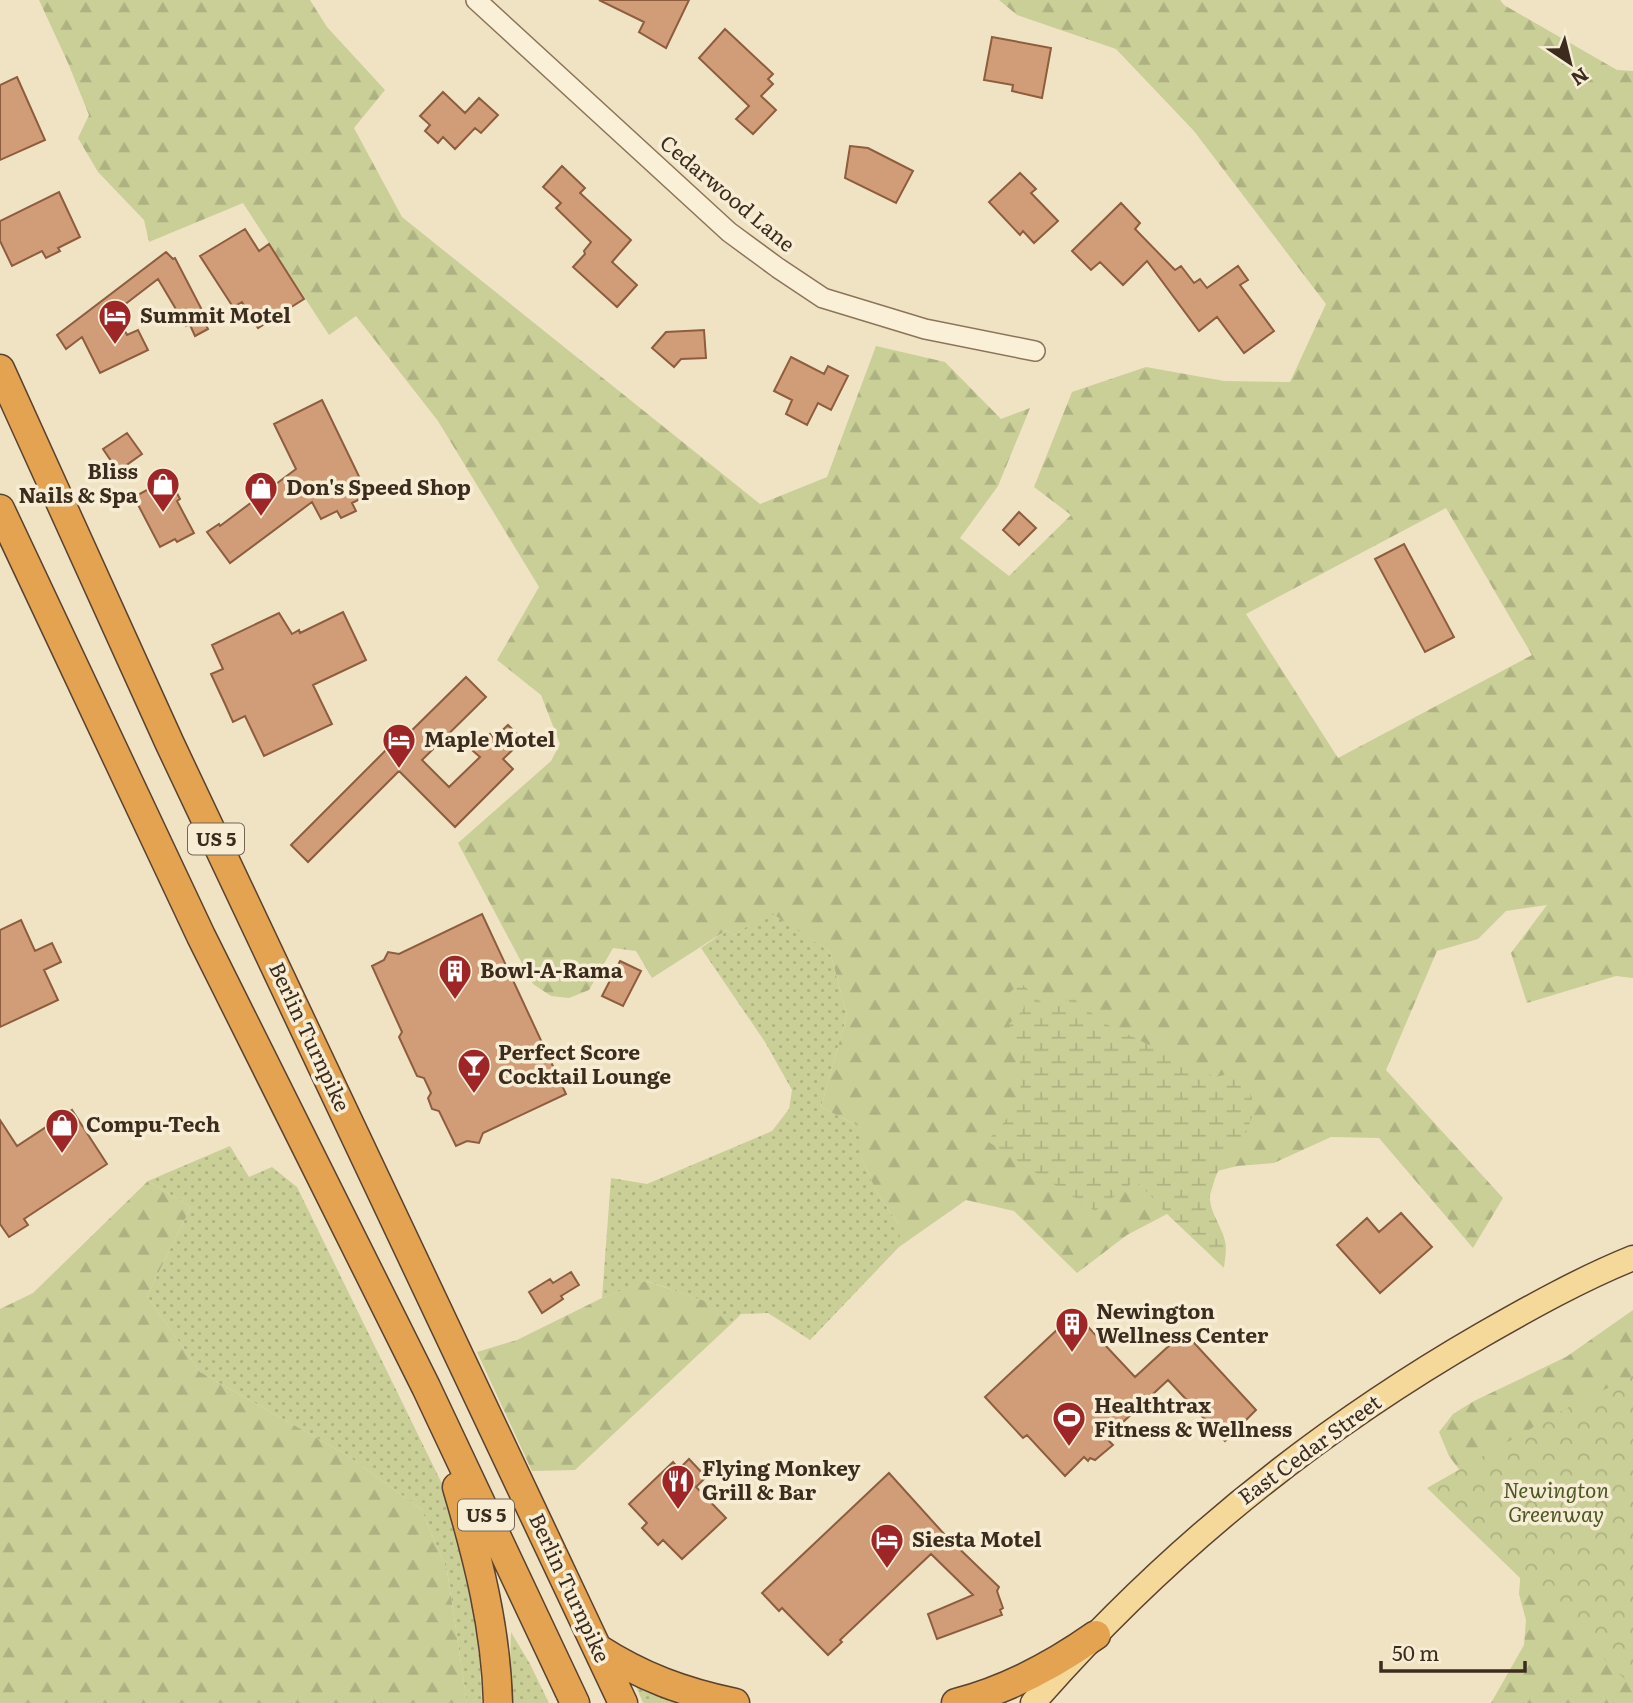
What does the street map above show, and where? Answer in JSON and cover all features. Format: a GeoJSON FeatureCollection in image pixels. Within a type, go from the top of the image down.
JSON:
{"type":"FeatureCollection","features":[{"type":"Feature","properties":{"kind":"highway","name":"Berlin Turnpike"},"geometry":{"type":"LineString","coordinates":[[0,369],[170,744],[623,1703]]}},
{"type":"Feature","properties":{"kind":"highway","name":"Berlin Turnpike"},"geometry":{"type":"LineString","coordinates":[[0,509],[201,936],[426,1387],[575,1703]]}},
{"type":"Feature","properties":{"kind":"highway"},"geometry":{"type":"LineString","coordinates":[[426,1387],[471,1535],[486,1595],[498,1703]]}},
{"type":"Feature","properties":{"kind":"highway"},"geometry":{"type":"LineString","coordinates":[[956,1703],[1016,1683],[1068,1655],[1096,1635]]}},
{"type":"Feature","properties":{"kind":"highway"},"geometry":{"type":"LineString","coordinates":[[597,1648],[639,1674],[736,1703]]}},
{"type":"Feature","properties":{"kind":"main road","name":"East Cedar Street"},"geometry":{"type":"LineString","coordinates":[[1033,1703],[1096,1635],[1199,1535],[1291,1460],[1344,1422],[1510,1319],[1567,1288],[1633,1258]]}},
{"type":"Feature","properties":{"kind":"street","name":"Cedarwood Lane"},"geometry":{"type":"LineString","coordinates":[[476,0],[729,232],[823,298],[925,329],[1035,351]]}},
{"type":"Feature","properties":{"kind":"green space"},"geometry":{"type":"Polygon","coordinates":[[[39,0],[310,0],[327,27],[385,90],[354,128],[402,217],[760,504],[827,477],[876,346],[945,362],[1001,419],[1030,408],[998,486],[960,538],[1009,576],[1071,515],[1034,487],[1072,392],[1146,367],[1224,381],[1290,382],[1326,304],[1194,131],[1116,49],[1017,15],[999,0],[1500,0],[1504,5],[1617,70],[1633,71],[1633,978],[1616,976],[1527,1003],[1511,953],[1547,905],[1506,911],[1478,939],[1437,951],[1386,1070],[1503,1198],[1473,1248],[1379,1138],[1331,1137],[1274,1163],[1237,1166],[1217,1171],[1167,1214],[1127,1235],[1077,1273],[1014,1211],[966,1200],[899,1247],[899,1225],[876,1191],[862,1158],[862,1128],[821,1107],[847,1015],[830,952],[770,912],[734,935],[727,930],[652,978],[636,951],[613,948],[589,990],[569,998],[551,996],[533,984],[458,843],[551,761],[560,744],[541,695],[497,660],[539,587],[438,421],[356,316],[329,335],[243,203],[149,242],[144,220],[98,172],[78,138],[89,115],[39,0]],[[1446,508],[1246,614],[1338,758],[1532,655],[1446,508]]]}},
{"type":"Feature","properties":{"kind":"green space"},"geometry":{"type":"Polygon","coordinates":[[[770,911],[830,952],[847,1015],[821,1107],[862,1128],[862,1158],[876,1191],[899,1225],[899,1247],[810,1340],[768,1313],[741,1314],[730,1325],[704,1301],[647,1281],[602,1298],[611,1178],[647,1184],[772,1131],[789,1109],[792,1090],[765,1042],[701,948],[727,930],[734,935],[770,911]]]}},
{"type":"Feature","properties":{"kind":"green space"},"geometry":{"type":"Polygon","coordinates":[[[1021,983],[1044,1005],[1074,999],[1104,1023],[1215,1077],[1236,1072],[1248,1089],[1253,1104],[1252,1118],[1219,1169],[1210,1197],[1212,1210],[1225,1241],[1224,1268],[1167,1214],[1136,1180],[1095,1211],[987,1141],[1010,1113],[1020,1087],[1019,1059],[1009,1024],[1025,1008],[1009,993],[1021,983]]]}},
{"type":"Feature","properties":{"kind":"green space"},"geometry":{"type":"Polygon","coordinates":[[[230,1146],[249,1177],[272,1167],[297,1187],[447,1494],[464,1556],[478,1635],[482,1703],[467,1703],[447,1570],[421,1509],[345,1454],[200,1372],[147,1296],[191,1207],[148,1181],[230,1146]]]}},
{"type":"Feature","properties":{"kind":"green space"},"geometry":{"type":"Polygon","coordinates":[[[148,1181],[191,1207],[147,1296],[200,1372],[345,1454],[421,1509],[447,1570],[467,1703],[0,1703],[0,1309],[33,1293],[148,1181]]]}},
{"type":"Feature","properties":{"kind":"green space"},"geometry":{"type":"Polygon","coordinates":[[[646,1281],[705,1301],[730,1325],[575,1470],[532,1471],[477,1352],[517,1340],[602,1298],[646,1281]]]}},
{"type":"Feature","properties":{"kind":"green space","name":"Newington Greenway"},"geometry":{"type":"Polygon","coordinates":[[[1633,1310],[1633,1703],[1491,1703],[1524,1645],[1526,1620],[1519,1594],[1521,1568],[1449,1456],[1439,1432],[1453,1414],[1474,1401],[1566,1357],[1633,1310]]]}},
{"type":"Feature","properties":{"kind":"green space","name":"Newington Greenway"},"geometry":{"type":"Polygon","coordinates":[[[1633,1376],[1633,1687],[1427,1488],[1574,1404],[1633,1376]]]}},
{"type":"Feature","properties":{"kind":"green space"},"geometry":{"type":"Polygon","coordinates":[[[511,1632],[530,1664],[549,1703],[509,1703],[511,1632]]]}},
{"type":"Feature","properties":{"kind":"green space"},"geometry":{"type":"Polygon","coordinates":[[[635,1684],[699,1703],[643,1703],[635,1684]]]}},
{"type":"Feature","properties":{"kind":"building"},"geometry":{"type":"Polygon","coordinates":[[[599,0],[689,0],[666,48],[639,32],[644,22],[599,0]]]}},
{"type":"Feature","properties":{"kind":"building"},"geometry":{"type":"Polygon","coordinates":[[[725,29],[773,74],[768,79],[773,84],[761,96],[776,110],[753,134],[736,119],[749,106],[699,58],[725,29]]]}},
{"type":"Feature","properties":{"kind":"building"},"geometry":{"type":"Polygon","coordinates":[[[992,37],[1051,48],[1042,98],[1012,91],[1013,85],[984,80],[992,37]]]}},
{"type":"Feature","properties":{"kind":"building"},"geometry":{"type":"Polygon","coordinates":[[[17,77],[45,140],[0,160],[0,85],[17,77]]]}},
{"type":"Feature","properties":{"kind":"building"},"geometry":{"type":"Polygon","coordinates":[[[443,92],[465,113],[479,98],[498,115],[481,133],[475,128],[455,149],[443,137],[438,143],[425,131],[430,125],[420,116],[443,92]]]}},
{"type":"Feature","properties":{"kind":"building"},"geometry":{"type":"Polygon","coordinates":[[[850,146],[868,148],[913,171],[896,203],[845,178],[850,146]]]}},
{"type":"Feature","properties":{"kind":"building"},"geometry":{"type":"Polygon","coordinates":[[[562,166],[585,188],[580,193],[631,240],[612,262],[637,285],[617,307],[573,267],[585,254],[584,251],[591,242],[556,208],[561,203],[543,187],[562,166]]]}},
{"type":"Feature","properties":{"kind":"building"},"geometry":{"type":"Polygon","coordinates":[[[1020,173],[1036,189],[1031,193],[1058,221],[1034,243],[1023,231],[1020,235],[989,202],[1020,173]]]}},
{"type":"Feature","properties":{"kind":"building"},"geometry":{"type":"Polygon","coordinates":[[[59,192],[80,237],[58,248],[60,251],[46,258],[42,251],[12,266],[0,241],[0,221],[59,192]]]}},
{"type":"Feature","properties":{"kind":"building"},"geometry":{"type":"Polygon","coordinates":[[[1121,203],[1140,223],[1135,229],[1175,270],[1181,266],[1194,283],[1200,279],[1207,288],[1238,266],[1248,280],[1240,285],[1274,331],[1244,353],[1217,317],[1199,331],[1147,261],[1123,285],[1100,262],[1091,270],[1072,251],[1121,203]]]}},
{"type":"Feature","properties":{"kind":"building"},"geometry":{"type":"Polygon","coordinates":[[[245,229],[259,251],[269,244],[304,299],[258,328],[242,302],[233,307],[200,256],[245,229]]]}},
{"type":"Feature","properties":{"kind":"building"},"geometry":{"type":"Polygon","coordinates":[[[166,252],[175,258],[204,314],[201,315],[208,329],[195,336],[190,325],[186,326],[158,279],[115,312],[127,335],[138,330],[148,350],[100,373],[82,337],[66,349],[57,335],[166,252]]]}},
{"type":"Feature","properties":{"kind":"building"},"geometry":{"type":"Polygon","coordinates":[[[704,330],[706,358],[681,359],[674,367],[652,348],[666,332],[704,330]]]}},
{"type":"Feature","properties":{"kind":"building"},"geometry":{"type":"Polygon","coordinates":[[[791,357],[824,374],[828,366],[848,376],[831,410],[818,403],[807,425],[786,414],[792,400],[774,391],[791,357]]]}},
{"type":"Feature","properties":{"kind":"building"},"geometry":{"type":"Polygon","coordinates":[[[322,400],[368,495],[352,503],[356,511],[341,518],[337,511],[321,519],[312,502],[230,563],[207,532],[219,524],[220,526],[296,469],[274,424],[322,400]]]}},
{"type":"Feature","properties":{"kind":"building"},"geometry":{"type":"Polygon","coordinates":[[[127,433],[142,454],[118,471],[103,449],[127,433]]]}},
{"type":"Feature","properties":{"kind":"building","name":"Bliss Nails & Spa"},"geometry":{"type":"Polygon","coordinates":[[[169,478],[180,499],[177,501],[194,533],[160,547],[134,497],[169,478]]]}},
{"type":"Feature","properties":{"kind":"building"},"geometry":{"type":"Polygon","coordinates":[[[1019,512],[1036,528],[1019,545],[1003,530],[1019,512]]]}},
{"type":"Feature","properties":{"kind":"building"},"geometry":{"type":"Polygon","coordinates":[[[1404,544],[1454,637],[1425,652],[1375,559],[1404,544]]]}},
{"type":"Feature","properties":{"kind":"building"},"geometry":{"type":"Polygon","coordinates":[[[343,612],[366,660],[313,685],[332,724],[264,756],[245,716],[233,722],[211,674],[223,669],[212,645],[279,613],[292,634],[299,630],[300,633],[343,612]]]}},
{"type":"Feature","properties":{"kind":"building","name":"Maple Motel"},"geometry":{"type":"Polygon","coordinates":[[[466,677],[486,697],[422,760],[449,787],[480,757],[473,751],[490,734],[494,738],[508,725],[523,740],[503,759],[513,769],[455,827],[399,771],[308,862],[291,845],[398,738],[401,741],[466,677]]]}},
{"type":"Feature","properties":{"kind":"building","name":"Bowl-A-Rama"},"geometry":{"type":"Polygon","coordinates":[[[482,914],[566,1094],[483,1133],[479,1143],[467,1141],[456,1146],[439,1111],[432,1109],[428,1098],[431,1093],[424,1078],[417,1076],[399,1037],[402,1032],[372,966],[384,960],[388,952],[399,954],[482,914]]]}},
{"type":"Feature","properties":{"kind":"building"},"geometry":{"type":"Polygon","coordinates":[[[21,920],[35,951],[52,943],[61,962],[44,970],[58,1000],[0,1027],[0,930],[21,920]]]}},
{"type":"Feature","properties":{"kind":"building"},"geometry":{"type":"Polygon","coordinates":[[[620,961],[641,971],[623,1006],[602,996],[620,961]]]}},
{"type":"Feature","properties":{"kind":"building"},"geometry":{"type":"Polygon","coordinates":[[[72,1110],[107,1164],[24,1219],[28,1225],[9,1237],[0,1224],[0,1120],[17,1146],[72,1110]]]}},
{"type":"Feature","properties":{"kind":"building"},"geometry":{"type":"Polygon","coordinates":[[[1401,1213],[1432,1247],[1380,1293],[1337,1245],[1367,1218],[1379,1232],[1401,1213]]]}},
{"type":"Feature","properties":{"kind":"building"},"geometry":{"type":"Polygon","coordinates":[[[571,1272],[579,1285],[542,1313],[529,1292],[550,1279],[553,1283],[571,1272]]]}},
{"type":"Feature","properties":{"kind":"building","name":"Newington Wellness Center"},"geometry":{"type":"Polygon","coordinates":[[[1075,1313],[1135,1377],[1184,1332],[1256,1410],[1225,1441],[1168,1380],[1106,1438],[1113,1445],[1095,1460],[1090,1458],[1088,1461],[1084,1457],[1065,1476],[1027,1435],[1023,1438],[985,1397],[1075,1313]]]}},
{"type":"Feature","properties":{"kind":"building","name":"Flying Monkey Grill & Bar"},"geometry":{"type":"Polygon","coordinates":[[[689,1459],[706,1477],[696,1487],[726,1518],[682,1559],[663,1540],[658,1545],[642,1528],[647,1523],[629,1504],[673,1462],[679,1469],[689,1459]]]}},
{"type":"Feature","properties":{"kind":"building","name":"Siesta Motel"},"geometry":{"type":"Polygon","coordinates":[[[889,1473],[945,1535],[999,1587],[997,1591],[1003,1608],[1000,1610],[1002,1615],[937,1639],[928,1614],[973,1595],[931,1554],[840,1640],[842,1642],[828,1655],[782,1608],[779,1611],[762,1593],[889,1473]]]}},
{"type":"Feature","properties":{"kind":"place","name":"Summit Motel"},"geometry":{"type":"Point","coordinates":[115,346]}},
{"type":"Feature","properties":{"kind":"place","name":"Bliss Nails & Spa"},"geometry":{"type":"Point","coordinates":[163,514]}},
{"type":"Feature","properties":{"kind":"place","name":"Don's Speed Shop"},"geometry":{"type":"Point","coordinates":[261,518]}},
{"type":"Feature","properties":{"kind":"place","name":"Maple Motel"},"geometry":{"type":"Point","coordinates":[399,770]}},
{"type":"Feature","properties":{"kind":"place","name":"Bowl-A-Rama"},"geometry":{"type":"Point","coordinates":[455,1001]}},
{"type":"Feature","properties":{"kind":"place","name":"Perfect Score Cocktail Lounge"},"geometry":{"type":"Point","coordinates":[474,1095]}},
{"type":"Feature","properties":{"kind":"place","name":"Compu-Tech"},"geometry":{"type":"Point","coordinates":[62,1155]}},
{"type":"Feature","properties":{"kind":"place","name":"Newington Wellness Center"},"geometry":{"type":"Point","coordinates":[1072,1354]}},
{"type":"Feature","properties":{"kind":"place","name":"Healthtrax Fitness & Wellness"},"geometry":{"type":"Point","coordinates":[1069,1448]}},
{"type":"Feature","properties":{"kind":"place","name":"Flying Monkey Grill & Bar"},"geometry":{"type":"Point","coordinates":[678,1511]}},
{"type":"Feature","properties":{"kind":"place","name":"Siesta Motel"},"geometry":{"type":"Point","coordinates":[887,1570]}}]}
